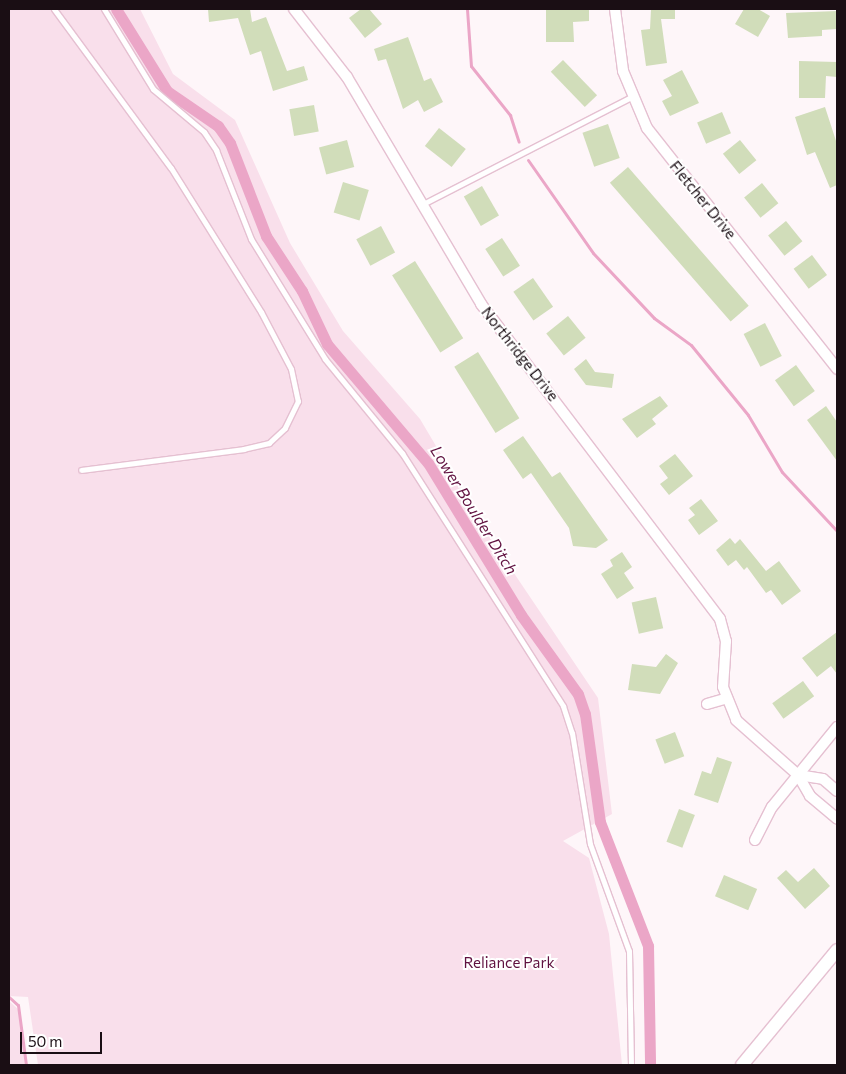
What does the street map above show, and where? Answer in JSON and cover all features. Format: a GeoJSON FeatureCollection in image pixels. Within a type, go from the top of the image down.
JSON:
{"type":"FeatureCollection","features":[{"type":"Feature","properties":{"kind":"street","name":"Northridge Drive"},"geometry":{"type":"LineString","coordinates":[[294,9],[347,77],[480,304],[720,618],[726,641],[722,678],[725,699],[739,724],[798,775],[810,796],[837,819]]}},
{"type":"Feature","properties":{"kind":"street","name":"Fletcher Drive"},"geometry":{"type":"LineString","coordinates":[[615,9],[618,45],[631,97],[658,144],[837,368]]}},
{"type":"Feature","properties":{"kind":"street"},"geometry":{"type":"LineString","coordinates":[[707,704],[725,699]]}},
{"type":"Feature","properties":{"kind":"street"},"geometry":{"type":"LineString","coordinates":[[755,840],[772,807],[837,727]]}},
{"type":"Feature","properties":{"kind":"street"},"geometry":{"type":"LineString","coordinates":[[798,775],[823,779],[837,790]]}},
{"type":"Feature","properties":{"kind":"street"},"geometry":{"type":"LineString","coordinates":[[742,1065],[837,950]]}},
{"type":"Feature","properties":{"kind":"lane"},"geometry":{"type":"LineString","coordinates":[[54,9],[171,168],[261,312],[291,369],[298,402],[285,428],[269,443],[81,470]]}},
{"type":"Feature","properties":{"kind":"lane"},"geometry":{"type":"LineString","coordinates":[[104,9],[153,89],[204,132],[216,150],[251,239],[325,359],[402,453],[564,706],[572,733],[590,844],[629,951],[632,979],[631,1065]]}},
{"type":"Feature","properties":{"kind":"lane"},"geometry":{"type":"LineString","coordinates":[[422,205],[532,146],[631,97]]}},
{"type":"Feature","properties":{"kind":"green space","name":"Reliance Park"},"geometry":{"type":"Polygon","coordinates":[[[9,9],[140,9],[173,74],[235,120],[290,243],[343,331],[420,419],[493,542],[598,698],[612,814],[563,841],[589,858],[609,934],[622,1065],[38,1065],[28,997],[9,996],[9,9]]]}},
{"type":"Feature","properties":{"kind":"green space"},"geometry":{"type":"Polygon","coordinates":[[[9,1001],[19,1010],[25,1065],[9,1065],[9,1001]]]}},
{"type":"Feature","properties":{"kind":"building"},"geometry":{"type":"Polygon","coordinates":[[[208,9],[250,9],[252,22],[266,17],[287,71],[304,66],[308,80],[273,91],[261,51],[250,55],[238,18],[209,22],[208,9]]]}},
{"type":"Feature","properties":{"kind":"building"},"geometry":{"type":"Polygon","coordinates":[[[361,9],[369,9],[382,24],[365,38],[349,18],[361,9]]]}},
{"type":"Feature","properties":{"kind":"building"},"geometry":{"type":"Polygon","coordinates":[[[546,9],[589,9],[589,21],[573,22],[574,42],[546,42],[546,9]]]}},
{"type":"Feature","properties":{"kind":"building"},"geometry":{"type":"Polygon","coordinates":[[[651,9],[675,9],[675,19],[661,19],[667,63],[646,66],[641,30],[650,29],[651,9]]]}},
{"type":"Feature","properties":{"kind":"building"},"geometry":{"type":"Polygon","coordinates":[[[744,9],[758,9],[770,16],[758,37],[735,24],[744,9]]]}},
{"type":"Feature","properties":{"kind":"building"},"geometry":{"type":"Polygon","coordinates":[[[837,11],[837,29],[822,30],[822,36],[788,38],[786,13],[837,11]]]}},
{"type":"Feature","properties":{"kind":"building"},"geometry":{"type":"Polygon","coordinates":[[[408,37],[424,81],[431,78],[443,102],[424,112],[418,100],[403,109],[386,59],[378,61],[374,49],[408,37]]]}},
{"type":"Feature","properties":{"kind":"building"},"geometry":{"type":"Polygon","coordinates":[[[563,60],[597,95],[585,107],[551,72],[563,60]]]}},
{"type":"Feature","properties":{"kind":"building"},"geometry":{"type":"Polygon","coordinates":[[[799,61],[837,62],[837,77],[826,76],[825,98],[799,98],[799,61]]]}},
{"type":"Feature","properties":{"kind":"building"},"geometry":{"type":"Polygon","coordinates":[[[682,70],[699,103],[670,116],[662,101],[672,96],[663,80],[682,70]]]}},
{"type":"Feature","properties":{"kind":"building"},"geometry":{"type":"Polygon","coordinates":[[[314,105],[319,132],[294,136],[289,109],[314,105]]]}},
{"type":"Feature","properties":{"kind":"building"},"geometry":{"type":"Polygon","coordinates":[[[825,107],[837,144],[837,185],[830,188],[815,152],[807,155],[795,117],[825,107]]]}},
{"type":"Feature","properties":{"kind":"building"},"geometry":{"type":"Polygon","coordinates":[[[722,112],[731,133],[706,144],[697,123],[722,112]]]}},
{"type":"Feature","properties":{"kind":"building"},"geometry":{"type":"Polygon","coordinates":[[[608,124],[620,158],[594,167],[582,133],[608,124]]]}},
{"type":"Feature","properties":{"kind":"building"},"geometry":{"type":"Polygon","coordinates":[[[439,128],[466,149],[452,167],[425,146],[439,128]]]}},
{"type":"Feature","properties":{"kind":"building"},"geometry":{"type":"Polygon","coordinates":[[[347,140],[354,167],[326,175],[319,148],[347,140]]]}},
{"type":"Feature","properties":{"kind":"building"},"geometry":{"type":"Polygon","coordinates":[[[740,140],[756,160],[739,174],[723,154],[740,140]]]}},
{"type":"Feature","properties":{"kind":"building"},"geometry":{"type":"Polygon","coordinates":[[[628,167],[749,306],[731,322],[610,183],[628,167]]]}},
{"type":"Feature","properties":{"kind":"building"},"geometry":{"type":"Polygon","coordinates":[[[343,182],[369,190],[359,220],[334,213],[343,182]]]}},
{"type":"Feature","properties":{"kind":"building"},"geometry":{"type":"Polygon","coordinates":[[[762,183],[778,203],[760,218],[744,197],[762,183]]]}},
{"type":"Feature","properties":{"kind":"building"},"geometry":{"type":"Polygon","coordinates":[[[482,186],[499,215],[481,226],[464,196],[482,186]]]}},
{"type":"Feature","properties":{"kind":"building"},"geometry":{"type":"Polygon","coordinates":[[[786,221],[802,241],[784,256],[768,235],[786,221]]]}},
{"type":"Feature","properties":{"kind":"building"},"geometry":{"type":"Polygon","coordinates":[[[381,226],[395,252],[370,266],[356,239],[381,226]]]}},
{"type":"Feature","properties":{"kind":"building"},"geometry":{"type":"Polygon","coordinates":[[[502,238],[520,266],[503,277],[485,249],[502,238]]]}},
{"type":"Feature","properties":{"kind":"building"},"geometry":{"type":"Polygon","coordinates":[[[812,255],[827,275],[809,289],[794,269],[812,255]]]}},
{"type":"Feature","properties":{"kind":"building"},"geometry":{"type":"Polygon","coordinates":[[[415,261],[463,338],[440,352],[392,275],[415,261]]]}},
{"type":"Feature","properties":{"kind":"building"},"geometry":{"type":"Polygon","coordinates":[[[533,278],[553,307],[533,320],[513,292],[533,278]]]}},
{"type":"Feature","properties":{"kind":"building"},"geometry":{"type":"Polygon","coordinates":[[[568,316],[586,338],[564,355],[546,334],[568,316]]]}},
{"type":"Feature","properties":{"kind":"building"},"geometry":{"type":"Polygon","coordinates":[[[765,323],[782,356],[760,367],[744,334],[765,323]]]}},
{"type":"Feature","properties":{"kind":"building"},"geometry":{"type":"Polygon","coordinates":[[[478,352],[519,418],[496,433],[454,367],[478,352]]]}},
{"type":"Feature","properties":{"kind":"building"},"geometry":{"type":"Polygon","coordinates":[[[586,359],[595,372],[614,374],[612,388],[586,385],[574,369],[586,359]]]}},
{"type":"Feature","properties":{"kind":"building"},"geometry":{"type":"Polygon","coordinates":[[[796,365],[815,391],[794,406],[775,380],[796,365]]]}},
{"type":"Feature","properties":{"kind":"building"},"geometry":{"type":"Polygon","coordinates":[[[660,396],[668,406],[652,419],[656,424],[637,438],[622,419],[660,396]]]}},
{"type":"Feature","properties":{"kind":"building"},"geometry":{"type":"Polygon","coordinates":[[[826,406],[837,422],[837,461],[807,420],[826,406]]]}},
{"type":"Feature","properties":{"kind":"building"},"geometry":{"type":"Polygon","coordinates":[[[523,436],[552,477],[560,472],[608,540],[596,548],[573,546],[569,528],[531,473],[523,479],[503,450],[523,436]]]}},
{"type":"Feature","properties":{"kind":"building"},"geometry":{"type":"Polygon","coordinates":[[[675,454],[693,476],[669,495],[660,484],[668,478],[659,466],[675,454]]]}},
{"type":"Feature","properties":{"kind":"building"},"geometry":{"type":"Polygon","coordinates":[[[701,499],[718,521],[699,535],[688,520],[695,515],[689,508],[701,499]]]}},
{"type":"Feature","properties":{"kind":"building"},"geometry":{"type":"Polygon","coordinates":[[[730,538],[735,544],[740,539],[766,571],[779,561],[801,591],[782,605],[771,590],[766,593],[747,567],[744,570],[736,560],[728,566],[716,550],[730,538]]]}},
{"type":"Feature","properties":{"kind":"building"},"geometry":{"type":"Polygon","coordinates":[[[622,552],[632,567],[624,573],[634,588],[617,599],[601,574],[613,566],[610,560],[622,552]]]}},
{"type":"Feature","properties":{"kind":"building"},"geometry":{"type":"Polygon","coordinates":[[[656,597],[663,628],[639,634],[632,603],[656,597]]]}},
{"type":"Feature","properties":{"kind":"building"},"geometry":{"type":"Polygon","coordinates":[[[837,632],[837,674],[831,666],[817,677],[802,658],[837,632]]]}},
{"type":"Feature","properties":{"kind":"building"},"geometry":{"type":"Polygon","coordinates":[[[666,654],[678,663],[660,694],[628,690],[632,664],[656,667],[666,654]]]}},
{"type":"Feature","properties":{"kind":"building"},"geometry":{"type":"Polygon","coordinates":[[[803,681],[814,696],[783,719],[772,703],[803,681]]]}},
{"type":"Feature","properties":{"kind":"building"},"geometry":{"type":"Polygon","coordinates":[[[675,732],[684,756],[665,764],[655,740],[675,732]]]}},
{"type":"Feature","properties":{"kind":"building"},"geometry":{"type":"Polygon","coordinates":[[[717,757],[732,762],[718,803],[694,795],[702,771],[711,774],[717,757]]]}},
{"type":"Feature","properties":{"kind":"building"},"geometry":{"type":"Polygon","coordinates":[[[679,809],[695,815],[682,848],[666,842],[679,809]]]}},
{"type":"Feature","properties":{"kind":"building"},"geometry":{"type":"Polygon","coordinates":[[[814,868],[830,886],[805,909],[777,878],[786,870],[798,882],[814,868]]]}},
{"type":"Feature","properties":{"kind":"building"},"geometry":{"type":"Polygon","coordinates":[[[724,875],[757,889],[748,910],[715,896],[724,875]]]}},
{"type":"Feature","properties":{"kind":"waterway","name":"Lower Boulder Ditch"},"geometry":{"type":"LineString","coordinates":[[116,9],[167,91],[218,126],[230,143],[266,236],[302,291],[327,344],[428,463],[521,615],[578,694],[585,714],[600,822],[648,946],[650,1065]]}},
{"type":"Feature","properties":{"kind":"waterway"},"geometry":{"type":"LineString","coordinates":[[467,9],[471,66],[510,115],[519,142]]}},
{"type":"Feature","properties":{"kind":"waterway"},"geometry":{"type":"LineString","coordinates":[[528,160],[593,253],[654,318],[691,345],[748,415],[782,472],[837,531]]}},
{"type":"Feature","properties":{"kind":"waterway"},"geometry":{"type":"LineString","coordinates":[[9,997],[18,1005],[26,1065]]}}]}
